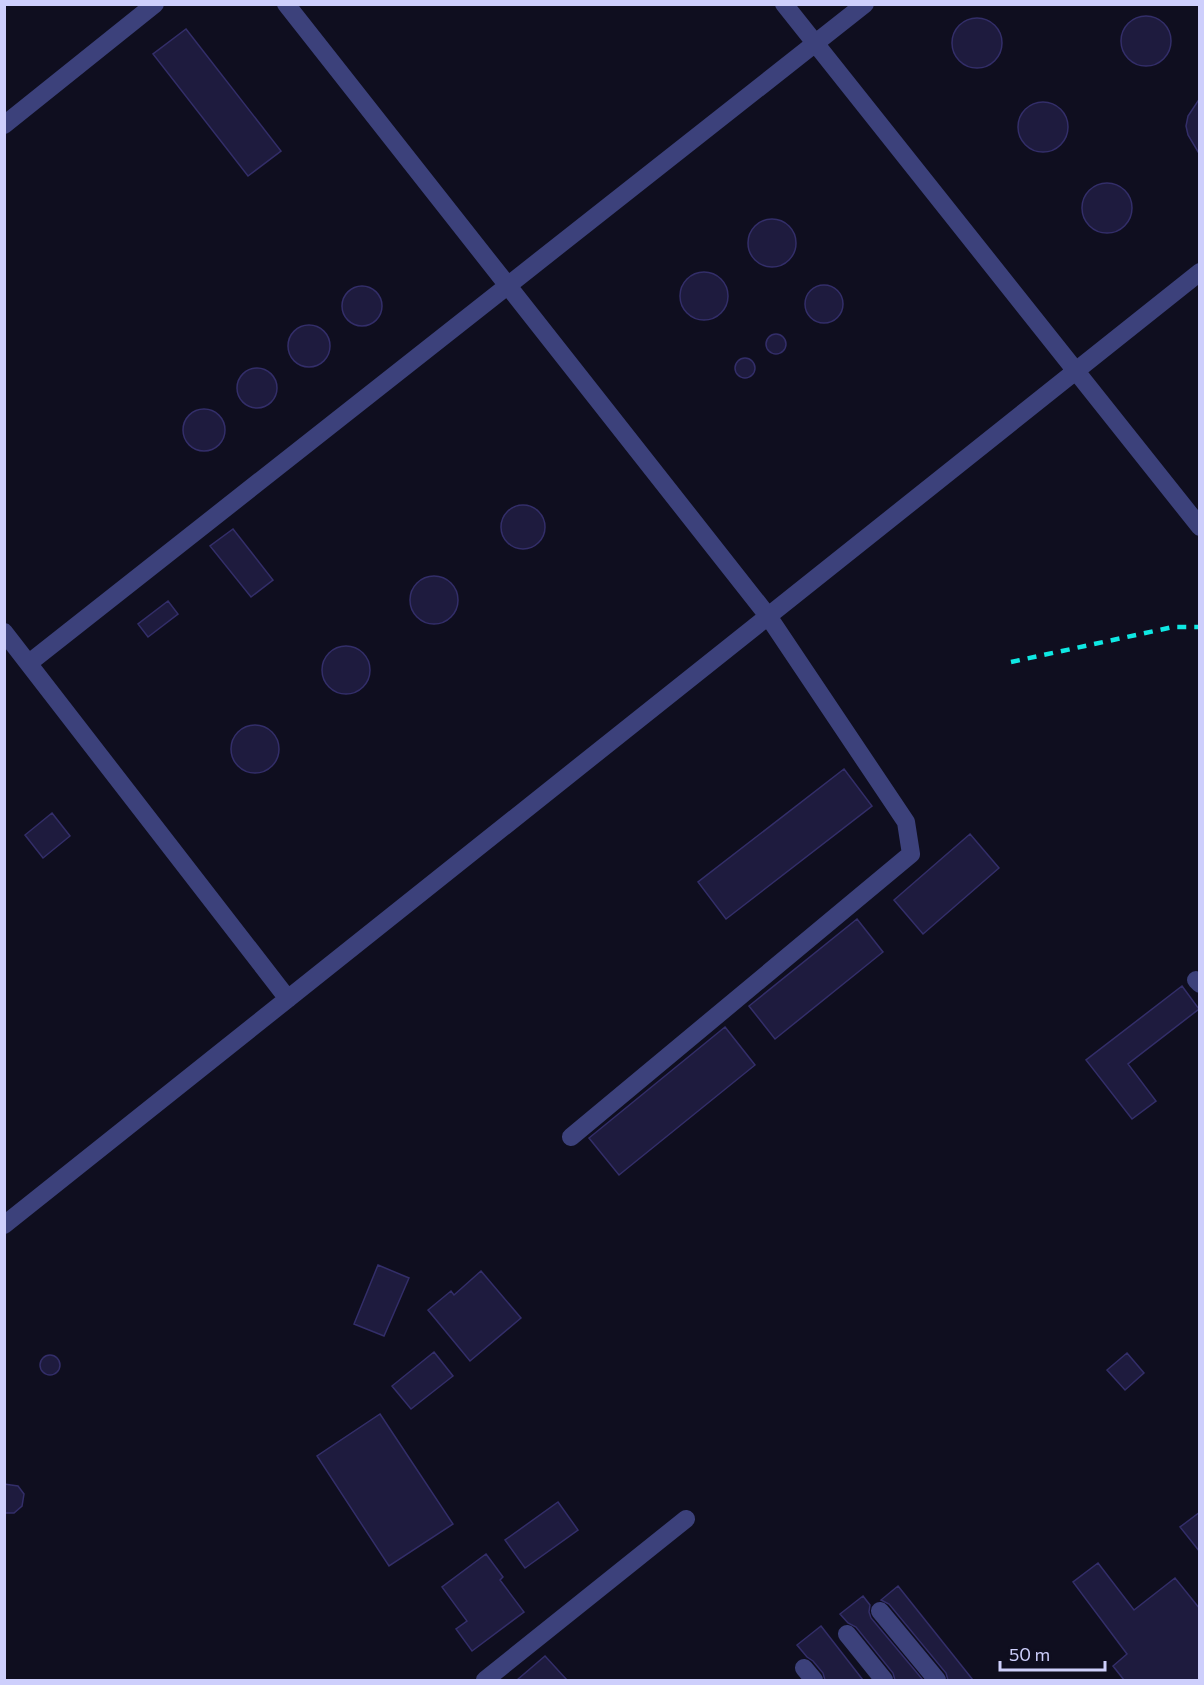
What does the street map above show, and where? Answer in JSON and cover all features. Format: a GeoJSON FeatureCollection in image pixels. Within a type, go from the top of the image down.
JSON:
{"type":"FeatureCollection","features":[{"type":"Feature","properties":{"kind":"street"},"geometry":{"type":"LineString","coordinates":[[4,125],[154,4]]}},
{"type":"Feature","properties":{"kind":"street"},"geometry":{"type":"LineString","coordinates":[[286,4],[768,616],[906,822],[911,854],[571,1137]]}},
{"type":"Feature","properties":{"kind":"street"},"geometry":{"type":"LineString","coordinates":[[784,4],[1200,527]]}},
{"type":"Feature","properties":{"kind":"street"},"geometry":{"type":"LineString","coordinates":[[28,663],[865,4]]}},
{"type":"Feature","properties":{"kind":"street"},"geometry":{"type":"LineString","coordinates":[[4,1225],[1200,272]]}},
{"type":"Feature","properties":{"kind":"street"},"geometry":{"type":"LineString","coordinates":[[4,632],[288,999]]}},
{"type":"Feature","properties":{"kind":"street"},"geometry":{"type":"LineString","coordinates":[[485,1680],[686,1519]]}},
{"type":"Feature","properties":{"kind":"street"},"geometry":{"type":"LineString","coordinates":[[880,1611],[936,1680]]}},
{"type":"Feature","properties":{"kind":"street"},"geometry":{"type":"LineString","coordinates":[[847,1634],[884,1680]]}},
{"type":"Feature","properties":{"kind":"building"},"geometry":{"type":"Polygon","coordinates":[[[1146,16],[1164,23],[1171,41],[1164,59],[1146,66],[1128,59],[1121,41],[1128,23],[1146,16]]]}},
{"type":"Feature","properties":{"kind":"building"},"geometry":{"type":"Polygon","coordinates":[[[977,18],[995,25],[1002,43],[995,61],[977,68],[959,61],[952,43],[959,25],[977,18]]]}},
{"type":"Feature","properties":{"kind":"building"},"geometry":{"type":"Polygon","coordinates":[[[186,29],[281,151],[248,176],[153,54],[186,29]]]}},
{"type":"Feature","properties":{"kind":"building"},"geometry":{"type":"Polygon","coordinates":[[[1200,98],[1200,155],[1188,135],[1186,126],[1188,116],[1200,98]]]}},
{"type":"Feature","properties":{"kind":"building"},"geometry":{"type":"Polygon","coordinates":[[[1043,102],[1061,109],[1068,127],[1061,145],[1043,152],[1025,145],[1018,127],[1025,109],[1043,102]]]}},
{"type":"Feature","properties":{"kind":"building"},"geometry":{"type":"Polygon","coordinates":[[[1107,183],[1125,190],[1132,208],[1125,226],[1107,233],[1089,226],[1082,208],[1089,190],[1107,183]]]}},
{"type":"Feature","properties":{"kind":"building"},"geometry":{"type":"Polygon","coordinates":[[[767,219],[777,219],[789,226],[796,238],[796,248],[789,260],[777,267],[767,267],[752,256],[748,248],[748,238],[759,223],[767,219]]]}},
{"type":"Feature","properties":{"kind":"building"},"geometry":{"type":"Polygon","coordinates":[[[699,272],[709,272],[721,279],[728,291],[728,301],[721,313],[709,320],[699,320],[684,309],[680,301],[680,291],[691,276],[699,272]]]}},
{"type":"Feature","properties":{"kind":"building"},"geometry":{"type":"Polygon","coordinates":[[[824,285],[838,290],[843,304],[838,318],[824,323],[810,318],[805,304],[810,290],[824,285]]]}},
{"type":"Feature","properties":{"kind":"building"},"geometry":{"type":"Polygon","coordinates":[[[362,286],[370,287],[376,292],[381,298],[381,314],[376,320],[370,325],[362,326],[354,325],[348,320],[343,314],[342,306],[343,298],[348,292],[354,287],[362,286]]]}},
{"type":"Feature","properties":{"kind":"building"},"geometry":{"type":"Polygon","coordinates":[[[309,325],[324,331],[330,346],[324,361],[309,367],[294,361],[288,346],[294,331],[309,325]]]}},
{"type":"Feature","properties":{"kind":"building"},"geometry":{"type":"Polygon","coordinates":[[[776,334],[783,337],[786,344],[783,351],[776,354],[769,351],[766,344],[769,337],[776,334]]]}},
{"type":"Feature","properties":{"kind":"building"},"geometry":{"type":"Polygon","coordinates":[[[745,358],[752,361],[755,368],[752,375],[745,378],[738,375],[735,368],[738,361],[745,358]]]}},
{"type":"Feature","properties":{"kind":"building"},"geometry":{"type":"Polygon","coordinates":[[[257,368],[265,369],[271,374],[276,380],[276,396],[271,402],[265,407],[257,408],[249,407],[243,402],[238,396],[237,388],[238,380],[243,374],[249,369],[257,368]]]}},
{"type":"Feature","properties":{"kind":"building"},"geometry":{"type":"Polygon","coordinates":[[[204,409],[218,416],[225,430],[218,444],[204,451],[190,444],[183,430],[190,416],[204,409]]]}},
{"type":"Feature","properties":{"kind":"building"},"geometry":{"type":"Polygon","coordinates":[[[523,505],[538,512],[545,527],[538,542],[523,549],[508,542],[501,527],[508,512],[523,505]]]}},
{"type":"Feature","properties":{"kind":"building"},"geometry":{"type":"Polygon","coordinates":[[[233,529],[273,580],[251,597],[210,546],[233,529]]]}},
{"type":"Feature","properties":{"kind":"building"},"geometry":{"type":"Polygon","coordinates":[[[429,576],[439,576],[451,583],[458,595],[458,605],[451,617],[439,624],[429,624],[414,613],[410,605],[410,595],[421,580],[429,576]]]}},
{"type":"Feature","properties":{"kind":"building"},"geometry":{"type":"Polygon","coordinates":[[[168,601],[178,614],[148,637],[138,624],[168,601]]]}},
{"type":"Feature","properties":{"kind":"building"},"geometry":{"type":"Polygon","coordinates":[[[341,646],[351,646],[363,653],[370,665],[370,675],[363,687],[351,694],[341,694],[326,683],[322,675],[322,665],[333,650],[341,646]]]}},
{"type":"Feature","properties":{"kind":"building"},"geometry":{"type":"Polygon","coordinates":[[[250,725],[260,725],[272,732],[279,744],[279,754],[272,766],[260,773],[250,773],[235,762],[231,754],[231,744],[242,729],[250,725]]]}},
{"type":"Feature","properties":{"kind":"building"},"geometry":{"type":"Polygon","coordinates":[[[844,769],[872,806],[726,919],[698,882],[844,769]]]}},
{"type":"Feature","properties":{"kind":"building"},"geometry":{"type":"Polygon","coordinates":[[[52,813],[70,836],[43,858],[25,835],[52,813]]]}},
{"type":"Feature","properties":{"kind":"building"},"geometry":{"type":"Polygon","coordinates":[[[970,834],[999,868],[923,934],[894,900],[970,834]]]}},
{"type":"Feature","properties":{"kind":"building"},"geometry":{"type":"Polygon","coordinates":[[[857,919],[883,952],[775,1039],[749,1006],[857,919]]]}},
{"type":"Feature","properties":{"kind":"building"},"geometry":{"type":"Polygon","coordinates":[[[1182,986],[1199,1009],[1128,1064],[1156,1101],[1132,1119],[1086,1060],[1182,986]]]}},
{"type":"Feature","properties":{"kind":"building"},"geometry":{"type":"Polygon","coordinates":[[[725,1027],[755,1065],[619,1175],[589,1138],[725,1027]]]}},
{"type":"Feature","properties":{"kind":"building"},"geometry":{"type":"Polygon","coordinates":[[[378,1265],[409,1278],[384,1336],[354,1324],[378,1265]]]}},
{"type":"Feature","properties":{"kind":"building"},"geometry":{"type":"Polygon","coordinates":[[[481,1271],[521,1318],[470,1361],[428,1310],[451,1291],[454,1295],[481,1271]]]}},
{"type":"Feature","properties":{"kind":"building"},"geometry":{"type":"Polygon","coordinates":[[[434,1352],[453,1376],[411,1409],[392,1386],[434,1352]]]}},
{"type":"Feature","properties":{"kind":"building"},"geometry":{"type":"Polygon","coordinates":[[[1127,1353],[1144,1373],[1125,1390],[1107,1370],[1127,1353]]]}},
{"type":"Feature","properties":{"kind":"building"},"geometry":{"type":"Polygon","coordinates":[[[50,1355],[57,1358],[60,1365],[57,1372],[50,1375],[43,1372],[40,1365],[43,1358],[50,1355]]]}},
{"type":"Feature","properties":{"kind":"building"},"geometry":{"type":"Polygon","coordinates":[[[380,1414],[453,1524],[389,1566],[317,1456],[380,1414]]]}},
{"type":"Feature","properties":{"kind":"building"},"geometry":{"type":"Polygon","coordinates":[[[4,1484],[18,1486],[24,1494],[22,1506],[14,1513],[4,1513],[4,1484]]]}},
{"type":"Feature","properties":{"kind":"building"},"geometry":{"type":"Polygon","coordinates":[[[558,1502],[578,1530],[525,1568],[505,1540],[558,1502]]]}},
{"type":"Feature","properties":{"kind":"building"},"geometry":{"type":"Polygon","coordinates":[[[1200,1512],[1200,1552],[1180,1527],[1200,1512]]]}},
{"type":"Feature","properties":{"kind":"building"},"geometry":{"type":"Polygon","coordinates":[[[486,1554],[503,1577],[500,1580],[524,1612],[472,1651],[456,1629],[467,1621],[442,1587],[486,1554]]]}},
{"type":"Feature","properties":{"kind":"building"},"geometry":{"type":"Polygon","coordinates":[[[1098,1563],[1134,1610],[1175,1578],[1200,1609],[1200,1680],[1124,1680],[1113,1666],[1127,1654],[1073,1582],[1098,1563]]]}},
{"type":"Feature","properties":{"kind":"building"},"geometry":{"type":"Polygon","coordinates":[[[898,1586],[973,1680],[948,1680],[946,1673],[889,1604],[881,1600],[898,1586]]]}},
{"type":"Feature","properties":{"kind":"building"},"geometry":{"type":"Polygon","coordinates":[[[863,1596],[870,1605],[871,1618],[923,1680],[895,1680],[893,1673],[856,1627],[848,1623],[840,1614],[863,1596]]]}},
{"type":"Feature","properties":{"kind":"building"},"geometry":{"type":"Polygon","coordinates":[[[821,1626],[863,1680],[825,1680],[823,1673],[797,1645],[821,1626]]]}},
{"type":"Feature","properties":{"kind":"building"},"geometry":{"type":"Polygon","coordinates":[[[545,1656],[567,1680],[517,1680],[545,1656]]]}},
{"type":"Feature","properties":{"kind":"railway"},"geometry":{"type":"LineString","coordinates":[[1011,662],[1173,627],[1200,627]]}}]}
